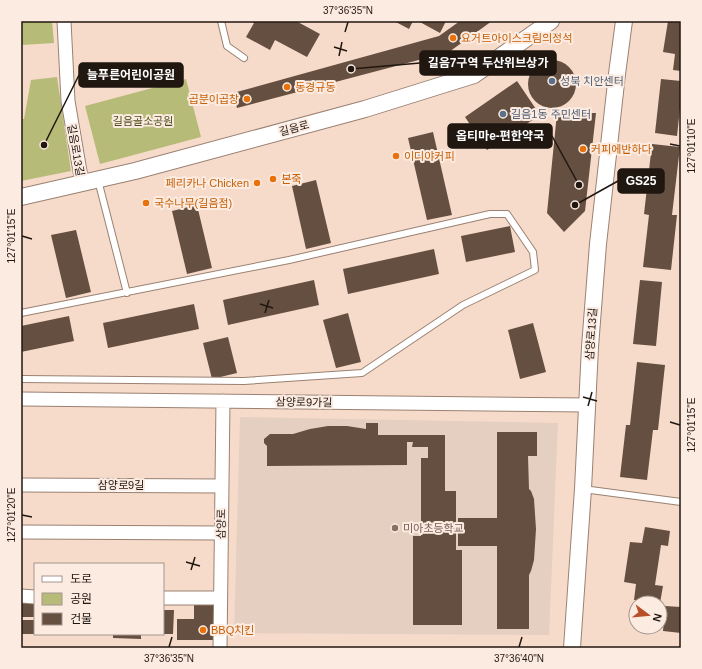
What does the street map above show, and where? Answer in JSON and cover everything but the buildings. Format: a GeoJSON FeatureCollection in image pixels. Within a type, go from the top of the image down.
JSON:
{"type":"FeatureCollection","features":[{"type":"Feature","properties":{"kind":"street","name":"길음로13길"},"geometry":{"type":"LineString","coordinates":[[64,21],[68,101],[82,183]]}},
{"type":"Feature","properties":{"kind":"street","name":"길음로"},"geometry":{"type":"LineString","coordinates":[[21,197],[135,172],[365,109],[474,75],[551,21]]}},
{"type":"Feature","properties":{"kind":"street","name":"삼양로13길"},"geometry":{"type":"LineString","coordinates":[[572,648],[583,489],[590,347],[598,244],[616,74],[624,21]]}},
{"type":"Feature","properties":{"kind":"street","name":"삼양로9가길"},"geometry":{"type":"LineString","coordinates":[[21,399],[587,405]]}},
{"type":"Feature","properties":{"kind":"street","name":"삼양로"},"geometry":{"type":"LineString","coordinates":[[220,648],[223,401]]}},
{"type":"Feature","properties":{"kind":"street","name":"삼양로9길"},"geometry":{"type":"LineString","coordinates":[[21,485],[222,486]]}},
{"type":"Feature","properties":{"kind":"street"},"geometry":{"type":"LineString","coordinates":[[21,532],[221,533]]}},
{"type":"Feature","properties":{"kind":"street"},"geometry":{"type":"LineString","coordinates":[[21,596],[34,596]]}},
{"type":"Feature","properties":{"kind":"street"},"geometry":{"type":"LineString","coordinates":[[164,598],[220,598]]}},
{"type":"Feature","properties":{"kind":"lane"},"geometry":{"type":"LineString","coordinates":[[222,21],[227,46],[244,58]]}},
{"type":"Feature","properties":{"kind":"lane"},"geometry":{"type":"LineString","coordinates":[[98,180],[127,293]]}},
{"type":"Feature","properties":{"kind":"lane"},"geometry":{"type":"LineString","coordinates":[[21,313],[289,260],[490,214],[507,214],[533,252],[535,270],[462,305],[362,373],[244,381],[21,379]]}},
{"type":"Feature","properties":{"kind":"lane"},"geometry":{"type":"LineString","coordinates":[[583,489],[681,502]]}},
{"type":"Feature","properties":{"kind":"shaded area","name":"미아초등학교"},"geometry":{"type":"Polygon","coordinates":[[[240,417],[558,423],[549,635],[234,633],[240,417]]]}},
{"type":"Feature","properties":{"kind":"green space"},"geometry":{"type":"Polygon","coordinates":[[[22,21],[52,21],[54,43],[22,45],[22,21]]]}},
{"type":"Feature","properties":{"kind":"green space"},"geometry":{"type":"Polygon","coordinates":[[[57,77],[71,171],[21,181],[21,119],[24,119],[31,80],[57,77]]]}},
{"type":"Feature","properties":{"kind":"green space","name":"길음골소공원"},"geometry":{"type":"Polygon","coordinates":[[[186,79],[201,137],[100,164],[85,106],[186,79]]]}},
{"type":"Feature","properties":{"kind":"place","name":"요거트아이스크림의정석"},"geometry":{"type":"Point","coordinates":[453,38]}},
{"type":"Feature","properties":{"kind":"place","name":"길음7구역 두산위브상가"},"geometry":{"type":"Point","coordinates":[351,69]}},
{"type":"Feature","properties":{"kind":"place","name":"성북 치안센터"},"geometry":{"type":"Point","coordinates":[552,81]}},
{"type":"Feature","properties":{"kind":"place","name":"동경규동"},"geometry":{"type":"Point","coordinates":[287,87]}},
{"type":"Feature","properties":{"kind":"place","name":"곱분이곱창"},"geometry":{"type":"Point","coordinates":[247,99]}},
{"type":"Feature","properties":{"kind":"place","name":"길음1동 주민센터"},"geometry":{"type":"Point","coordinates":[503,114]}},
{"type":"Feature","properties":{"kind":"place","name":"늘푸른어린이공원"},"geometry":{"type":"Point","coordinates":[44,145]}},
{"type":"Feature","properties":{"kind":"place","name":"커피에반하다"},"geometry":{"type":"Point","coordinates":[583,149]}},
{"type":"Feature","properties":{"kind":"place","name":"이디야커피"},"geometry":{"type":"Point","coordinates":[396,156]}},
{"type":"Feature","properties":{"kind":"place","name":"본죽"},"geometry":{"type":"Point","coordinates":[273,179]}},
{"type":"Feature","properties":{"kind":"place","name":"페리카나 Chicken"},"geometry":{"type":"Point","coordinates":[257,183]}},
{"type":"Feature","properties":{"kind":"place","name":"옵티마e-편한약국"},"geometry":{"type":"Point","coordinates":[579,185]}},
{"type":"Feature","properties":{"kind":"place","name":"국수나무(길음점)"},"geometry":{"type":"Point","coordinates":[146,203]}},
{"type":"Feature","properties":{"kind":"place","name":"GS25"},"geometry":{"type":"Point","coordinates":[575,205]}},
{"type":"Feature","properties":{"kind":"place","name":"미아초등학교"},"geometry":{"type":"Point","coordinates":[395,528]}},
{"type":"Feature","properties":{"kind":"place","name":"BBQ치킨"},"geometry":{"type":"Point","coordinates":[203,630]}}]}
